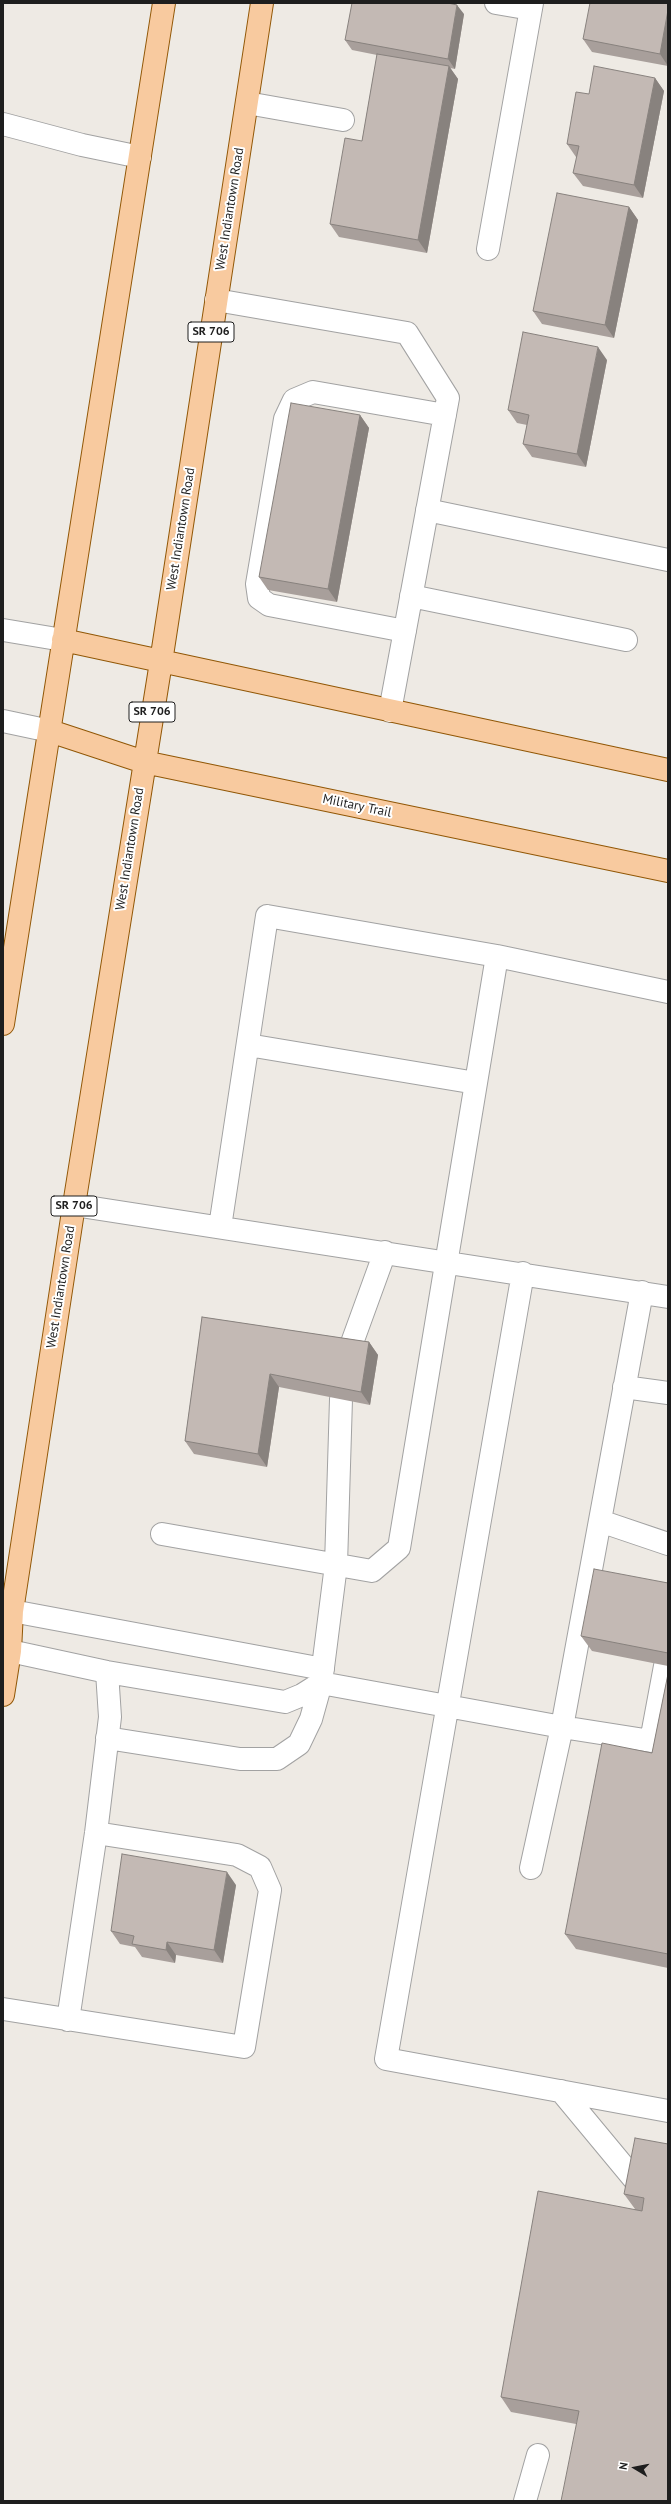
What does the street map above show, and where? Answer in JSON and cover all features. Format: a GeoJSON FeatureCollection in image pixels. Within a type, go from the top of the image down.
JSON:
{"type":"FeatureCollection","features":[{"type":"Feature","properties":{"kind":"main road"},"geometry":{"type":"LineString","coordinates":[[3,1024],[164,3]]}},
{"type":"Feature","properties":{"kind":"main road","name":"West Indiantown Road"},"geometry":{"type":"LineString","coordinates":[[3,1695],[10,1651],[12,1611],[74,1205],[161,662],[262,3]]}},
{"type":"Feature","properties":{"kind":"main road"},"geometry":{"type":"LineString","coordinates":[[63,640],[668,770]]}},
{"type":"Feature","properties":{"kind":"main road","name":"Military Trail"},"geometry":{"type":"LineString","coordinates":[[50,731],[144,762],[668,871]]}},
{"type":"Feature","properties":{"kind":"street"},"geometry":{"type":"LineString","coordinates":[[488,249],[531,6],[496,3]]}},
{"type":"Feature","properties":{"kind":"street"},"geometry":{"type":"LineString","coordinates":[[247,103],[343,120]]}},
{"type":"Feature","properties":{"kind":"street"},"geometry":{"type":"LineString","coordinates":[[3,124],[82,145],[140,157]]}},
{"type":"Feature","properties":{"kind":"street"},"geometry":{"type":"LineString","coordinates":[[216,300],[407,333],[448,398],[390,711]]}},
{"type":"Feature","properties":{"kind":"street"},"geometry":{"type":"LineString","coordinates":[[405,632],[269,605],[259,598],[257,584],[285,419],[294,400],[313,392],[445,415]]}},
{"type":"Feature","properties":{"kind":"street"},"geometry":{"type":"LineString","coordinates":[[427,510],[668,560]]}},
{"type":"Feature","properties":{"kind":"street"},"geometry":{"type":"LineString","coordinates":[[411,596],[626,640]]}},
{"type":"Feature","properties":{"kind":"street"},"geometry":{"type":"LineString","coordinates":[[3,630],[63,640]]}},
{"type":"Feature","properties":{"kind":"street"},"geometry":{"type":"LineString","coordinates":[[3,721],[50,731]]}},
{"type":"Feature","properties":{"kind":"street"},"geometry":{"type":"LineString","coordinates":[[220,1227],[267,916],[497,956],[668,992]]}},
{"type":"Feature","properties":{"kind":"street"},"geometry":{"type":"LineString","coordinates":[[162,1534],[372,1571],[400,1548],[497,956]]}},
{"type":"Feature","properties":{"kind":"street"},"geometry":{"type":"LineString","coordinates":[[248,1045],[476,1083]]}},
{"type":"Feature","properties":{"kind":"street"},"geometry":{"type":"LineString","coordinates":[[74,1205],[523,1273],[668,1297]]}},
{"type":"Feature","properties":{"kind":"street"},"geometry":{"type":"LineString","coordinates":[[349,1351],[385,1252]]}},
{"type":"Feature","properties":{"kind":"street"},"geometry":{"type":"LineString","coordinates":[[523,1273],[386,2059],[668,2111]]}},
{"type":"Feature","properties":{"kind":"street"},"geometry":{"type":"LineString","coordinates":[[531,1868],[562,1727],[642,1292]]}},
{"type":"Feature","properties":{"kind":"street"},"geometry":{"type":"LineString","coordinates":[[624,1387],[668,1393]]}},
{"type":"Feature","properties":{"kind":"street"},"geometry":{"type":"LineString","coordinates":[[107,1738],[240,1759],[277,1759],[299,1744],[312,1720],[322,1676],[336,1565],[341,1399]]}},
{"type":"Feature","properties":{"kind":"street"},"geometry":{"type":"LineString","coordinates":[[600,1521],[668,1544]]}},
{"type":"Feature","properties":{"kind":"street"},"geometry":{"type":"LineString","coordinates":[[12,1611],[322,1676],[447,1707],[651,1741],[665,1666]]}},
{"type":"Feature","properties":{"kind":"street"},"geometry":{"type":"LineString","coordinates":[[10,1651],[107,1672],[285,1702],[302,1695],[322,1676]]}},
{"type":"Feature","properties":{"kind":"street"},"geometry":{"type":"LineString","coordinates":[[68,2020],[96,1833],[110,1717],[107,1672]]}},
{"type":"Feature","properties":{"kind":"street"},"geometry":{"type":"LineString","coordinates":[[3,2009],[244,2047],[270,1890],[260,1868],[237,1854],[96,1833]]}},
{"type":"Feature","properties":{"kind":"street"},"geometry":{"type":"LineString","coordinates":[[561,2091],[639,2185]]}},
{"type":"Feature","properties":{"kind":"street"},"geometry":{"type":"LineString","coordinates":[[525,2501],[538,2455]]}},
{"type":"Feature","properties":{"kind":"building"},"geometry":{"type":"Polygon","coordinates":[[[352,3],[448,3],[457,5],[448,59],[345,40],[352,3]]]}},
{"type":"Feature","properties":{"kind":"building"},"geometry":{"type":"Polygon","coordinates":[[[590,3],[668,3],[660,54],[583,39],[590,3]]]}},
{"type":"Feature","properties":{"kind":"building"},"geometry":{"type":"Polygon","coordinates":[[[377,54],[449,66],[418,240],[330,224],[345,138],[362,141],[377,54]]]}},
{"type":"Feature","properties":{"kind":"building"},"geometry":{"type":"Polygon","coordinates":[[[594,66],[655,78],[634,185],[573,173],[579,146],[567,144],[576,92],[589,94],[594,66]]]}},
{"type":"Feature","properties":{"kind":"building"},"geometry":{"type":"Polygon","coordinates":[[[557,193],[629,207],[605,325],[533,311],[557,193]]]}},
{"type":"Feature","properties":{"kind":"building"},"geometry":{"type":"Polygon","coordinates":[[[523,332],[598,347],[577,454],[523,444],[529,415],[508,410],[523,332]]]}},
{"type":"Feature","properties":{"kind":"building"},"geometry":{"type":"Polygon","coordinates":[[[291,403],[360,415],[328,589],[259,577],[291,403]]]}},
{"type":"Feature","properties":{"kind":"building"},"geometry":{"type":"Polygon","coordinates":[[[202,1317],[369,1342],[361,1392],[270,1374],[258,1454],[185,1441],[202,1317]]]}},
{"type":"Feature","properties":{"kind":"building"},"geometry":{"type":"Polygon","coordinates":[[[594,1569],[668,1583],[668,1653],[581,1636],[594,1569]]]}},
{"type":"Feature","properties":{"kind":"building"},"geometry":{"type":"Polygon","coordinates":[[[668,1674],[668,1954],[565,1934],[602,1743],[652,1753],[668,1674]]]}},
{"type":"Feature","properties":{"kind":"building"},"geometry":{"type":"Polygon","coordinates":[[[122,1854],[227,1872],[214,1950],[167,1942],[166,1950],[132,1944],[134,1936],[111,1931],[122,1854]]]}},
{"type":"Feature","properties":{"kind":"building"},"geometry":{"type":"Polygon","coordinates":[[[635,2138],[668,2144],[668,2501],[561,2501],[579,2411],[501,2397],[538,2191],[642,2211],[644,2198],[624,2194],[635,2138]]]}}]}
